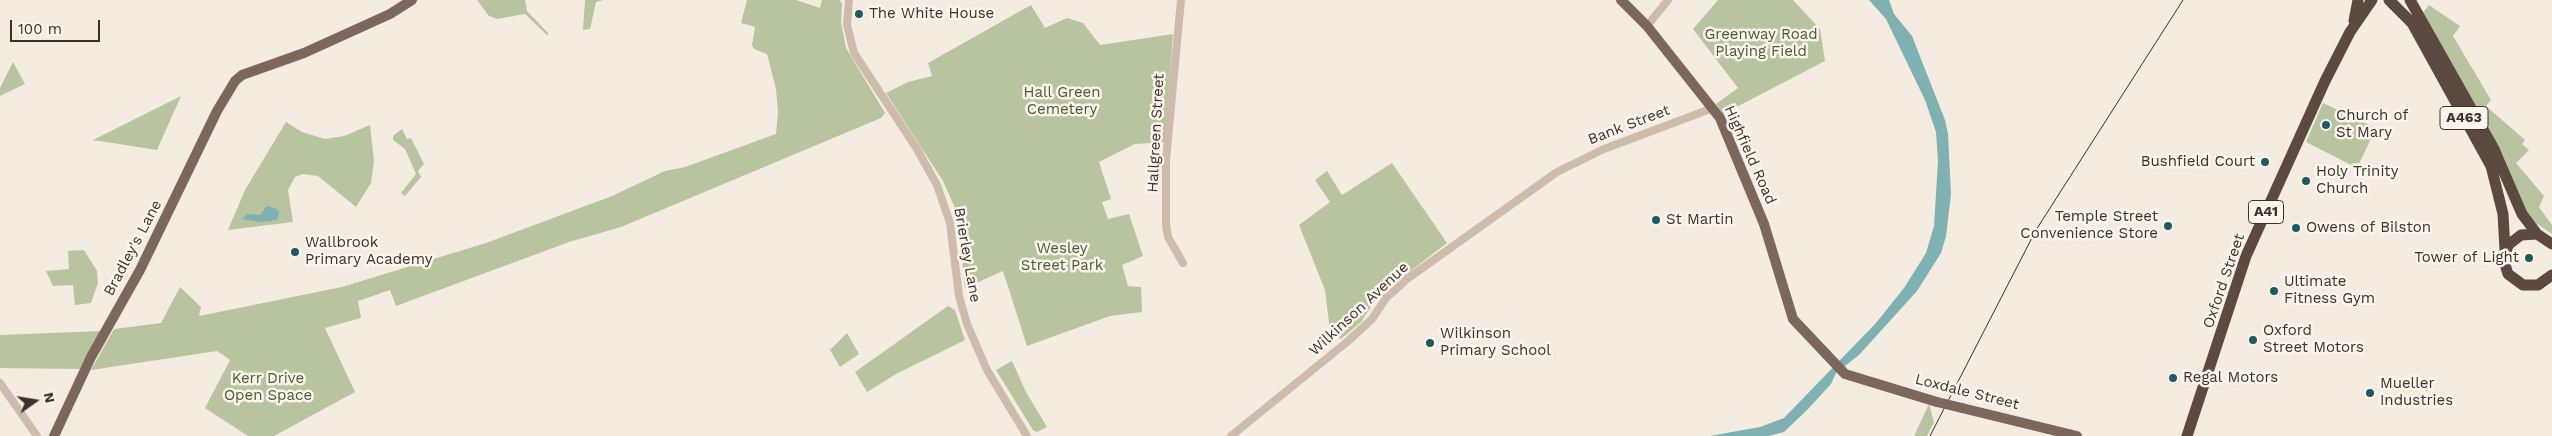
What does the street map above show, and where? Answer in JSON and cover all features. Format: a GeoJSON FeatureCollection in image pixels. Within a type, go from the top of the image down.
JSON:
{"type":"FeatureCollection","features":[{"type":"Feature","properties":{"kind":"highway","name":"Oxford Street"},"geometry":{"type":"LineString","coordinates":[[2187,436],[2246,256],[2350,32],[2357,12],[2358,0]]}},
{"type":"Feature","properties":{"kind":"highway","name":"Oxford Street"},"geometry":{"type":"LineString","coordinates":[[2350,32],[2372,0]]}},
{"type":"Feature","properties":{"kind":"highway","name":"A463"},"geometry":{"type":"LineString","coordinates":[[2389,0],[2412,23],[2491,166],[2503,214],[2505,250]]}},
{"type":"Feature","properties":{"kind":"highway","name":"A463"},"geometry":{"type":"LineString","coordinates":[[2410,0],[2494,149],[2522,214],[2537,234]]}},
{"type":"Feature","properties":{"kind":"highway"},"geometry":{"type":"LineString","coordinates":[[2550,280],[2531,286],[2516,282],[2506,270],[2505,250],[2518,236],[2526,233],[2537,234],[2552,244]]}},
{"type":"Feature","properties":{"kind":"main road","name":"Bradley's Lane"},"geometry":{"type":"LineString","coordinates":[[54,436],[91,357],[140,270],[230,88],[242,75],[304,53],[390,14],[412,0]]}},
{"type":"Feature","properties":{"kind":"main road","name":"Highfield Road"},"geometry":{"type":"LineString","coordinates":[[1621,0],[1646,26],[1714,108],[1736,153],[1764,224],[1793,319],[1822,351],[1850,377]]}},
{"type":"Feature","properties":{"kind":"main road","name":"Loxdale Street"},"geometry":{"type":"LineString","coordinates":[[1850,377],[1937,402],[2077,436]]}},
{"type":"Feature","properties":{"kind":"street","name":"Brierley Lane"},"geometry":{"type":"LineString","coordinates":[[849,0],[847,26],[854,53],[917,149],[937,185],[950,223],[960,296],[967,324],[987,370],[1028,436]]}},
{"type":"Feature","properties":{"kind":"street","name":"Hallgreen Street"},"geometry":{"type":"LineString","coordinates":[[1181,0],[1166,160],[1166,225],[1168,237],[1182,263]]}},
{"type":"Feature","properties":{"kind":"street"},"geometry":{"type":"LineString","coordinates":[[1646,26],[1668,0]]}},
{"type":"Feature","properties":{"kind":"street","name":"Bank Street"},"geometry":{"type":"LineString","coordinates":[[1557,172],[1604,149],[1714,108]]}},
{"type":"Feature","properties":{"kind":"street","name":"Wilkinson Avenue"},"geometry":{"type":"LineString","coordinates":[[1231,436],[1347,342],[1372,319],[1386,298],[1407,279],[1557,172]]}},
{"type":"Feature","properties":{"kind":"street"},"geometry":{"type":"LineString","coordinates":[[0,383],[37,436]]}},
{"type":"Feature","properties":{"kind":"green space"},"geometry":{"type":"Polygon","coordinates":[[[477,0],[525,0],[527,11],[548,33],[548,36],[525,14],[497,19],[489,16],[477,0]]]}},
{"type":"Feature","properties":{"kind":"green space"},"geometry":{"type":"Polygon","coordinates":[[[585,0],[603,0],[596,2],[590,29],[583,30],[585,0]]]}},
{"type":"Feature","properties":{"kind":"green space","name":"Kerr Drive Open Space"},"geometry":{"type":"Polygon","coordinates":[[[747,0],[796,0],[820,8],[822,0],[839,0],[842,3],[841,22],[846,48],[885,113],[881,118],[621,227],[569,242],[396,306],[390,290],[358,301],[361,318],[325,328],[355,392],[274,436],[248,436],[205,408],[230,360],[217,351],[91,370],[114,329],[161,323],[180,287],[201,307],[199,316],[342,287],[486,243],[612,196],[665,171],[685,167],[776,134],[778,112],[776,89],[767,54],[754,49],[752,45],[755,27],[741,23],[747,0]]]}},
{"type":"Feature","properties":{"kind":"green space","name":"Greenway Road Playing Field"},"geometry":{"type":"Polygon","coordinates":[[[1718,0],[1793,0],[1820,29],[1825,61],[1723,114],[1716,104],[1738,88],[1693,29],[1718,0]]]}},
{"type":"Feature","properties":{"kind":"green space"},"geometry":{"type":"Polygon","coordinates":[[[1031,5],[1045,28],[1067,18],[1083,23],[1100,45],[1173,34],[1165,142],[1135,144],[1099,162],[1111,199],[1102,202],[1108,219],[1129,214],[1143,256],[1122,265],[1128,286],[1141,287],[1142,312],[1110,316],[1027,346],[1003,271],[965,288],[955,208],[943,181],[886,93],[908,82],[932,76],[928,63],[1031,5]]]}},
{"type":"Feature","properties":{"kind":"green space"},"geometry":{"type":"Polygon","coordinates":[[[2429,5],[2460,26],[2453,36],[2491,100],[2486,106],[2525,140],[2522,144],[2529,150],[2516,163],[2544,196],[2539,207],[2552,225],[2552,234],[2533,221],[2527,212],[2502,153],[2423,13],[2429,5]]]}},
{"type":"Feature","properties":{"kind":"green space"},"geometry":{"type":"Polygon","coordinates":[[[13,62],[25,84],[0,96],[0,88],[13,62]]]}},
{"type":"Feature","properties":{"kind":"green space"},"geometry":{"type":"Polygon","coordinates":[[[181,96],[157,150],[93,140],[181,96]]]}},
{"type":"Feature","properties":{"kind":"green space"},"geometry":{"type":"Polygon","coordinates":[[[2323,103],[2376,128],[2357,168],[2306,142],[2323,103]]]}},
{"type":"Feature","properties":{"kind":"green space"},"geometry":{"type":"Polygon","coordinates":[[[286,122],[302,132],[325,139],[344,136],[370,125],[374,161],[371,183],[356,207],[318,176],[303,174],[295,177],[288,190],[293,222],[228,230],[245,190],[286,122]]]}},
{"type":"Feature","properties":{"kind":"green space"},"geometry":{"type":"Polygon","coordinates":[[[402,129],[407,139],[411,138],[424,164],[418,171],[421,177],[405,196],[401,193],[416,174],[405,149],[393,140],[393,136],[402,129]]]}},
{"type":"Feature","properties":{"kind":"green space"},"geometry":{"type":"Polygon","coordinates":[[[1392,163],[1447,243],[1378,296],[1361,322],[1341,339],[1330,331],[1325,290],[1299,225],[1330,202],[1315,180],[1327,171],[1342,195],[1392,163]]]}},
{"type":"Feature","properties":{"kind":"green space"},"geometry":{"type":"Polygon","coordinates":[[[84,250],[97,271],[98,283],[91,303],[75,305],[73,285],[53,286],[46,271],[69,269],[68,251],[84,250]]]}},
{"type":"Feature","properties":{"kind":"green space"},"geometry":{"type":"Polygon","coordinates":[[[948,306],[955,310],[965,340],[896,374],[867,392],[855,372],[948,306]]]}},
{"type":"Feature","properties":{"kind":"green space"},"geometry":{"type":"Polygon","coordinates":[[[102,331],[80,369],[0,368],[0,335],[102,331]]]}},
{"type":"Feature","properties":{"kind":"green space"},"geometry":{"type":"Polygon","coordinates":[[[847,333],[859,354],[840,367],[830,350],[847,333]]]}},
{"type":"Feature","properties":{"kind":"green space"},"geometry":{"type":"Polygon","coordinates":[[[1012,361],[1026,392],[1047,427],[1037,432],[1033,430],[996,370],[1012,361]]]}},
{"type":"Feature","properties":{"kind":"green space"},"geometry":{"type":"Polygon","coordinates":[[[1929,404],[1934,422],[1927,436],[1914,436],[1929,404]]]}},
{"type":"Feature","properties":{"kind":"water"},"geometry":{"type":"Polygon","coordinates":[[[1869,0],[1889,0],[1894,14],[1912,36],[1945,120],[1948,134],[1951,194],[1946,236],[1941,253],[1917,291],[1859,355],[1836,373],[1831,384],[1784,432],[1769,436],[1710,436],[1760,427],[1784,418],[1876,323],[1904,288],[1926,253],[1934,226],[1938,161],[1936,132],[1925,100],[1886,19],[1869,0]]]}},
{"type":"Feature","properties":{"kind":"water"},"geometry":{"type":"Polygon","coordinates":[[[267,206],[277,209],[279,213],[277,220],[261,222],[242,219],[247,214],[260,215],[267,206]]]}},
{"type":"Feature","properties":{"kind":"tram line"},"geometry":{"type":"LineString","coordinates":[[1930,436],[2036,230],[2183,0]]}},
{"type":"Feature","properties":{"kind":"place","name":"The White House"},"geometry":{"type":"Point","coordinates":[859,14]}},
{"type":"Feature","properties":{"kind":"place","name":"Church of St Mary"},"geometry":{"type":"Point","coordinates":[2326,125]}},
{"type":"Feature","properties":{"kind":"place","name":"Bushfield Court"},"geometry":{"type":"Point","coordinates":[2265,162]}},
{"type":"Feature","properties":{"kind":"place","name":"Holy Trinity Church"},"geometry":{"type":"Point","coordinates":[2306,181]}},
{"type":"Feature","properties":{"kind":"place","name":"St Martin"},"geometry":{"type":"Point","coordinates":[1656,220]}},
{"type":"Feature","properties":{"kind":"place","name":"Temple Street Convenience Store"},"geometry":{"type":"Point","coordinates":[2168,226]}},
{"type":"Feature","properties":{"kind":"place","name":"Owens of Bilston"},"geometry":{"type":"Point","coordinates":[2296,228]}},
{"type":"Feature","properties":{"kind":"place","name":"Wallbrook Primary Academy"},"geometry":{"type":"Point","coordinates":[295,252]}},
{"type":"Feature","properties":{"kind":"place","name":"Tower of Light"},"geometry":{"type":"Point","coordinates":[2529,258]}},
{"type":"Feature","properties":{"kind":"place","name":"Ultimate Fitness Gym"},"geometry":{"type":"Point","coordinates":[2274,291]}},
{"type":"Feature","properties":{"kind":"place","name":"Oxford Street Motors"},"geometry":{"type":"Point","coordinates":[2253,340]}},
{"type":"Feature","properties":{"kind":"place","name":"Wilkinson Primary School"},"geometry":{"type":"Point","coordinates":[1430,343]}},
{"type":"Feature","properties":{"kind":"place","name":"Regal Motors"},"geometry":{"type":"Point","coordinates":[2173,378]}},
{"type":"Feature","properties":{"kind":"place","name":"Mueller Industries"},"geometry":{"type":"Point","coordinates":[2370,393]}},
{"type":"Feature","properties":{"kind":"park label","name":"Hall Green Cemetery"},"geometry":{"type":"Point","coordinates":[1062,102]}},
{"type":"Feature","properties":{"kind":"park label","name":"Wesley Street Park"},"geometry":{"type":"Point","coordinates":[1062,258]}}]}
